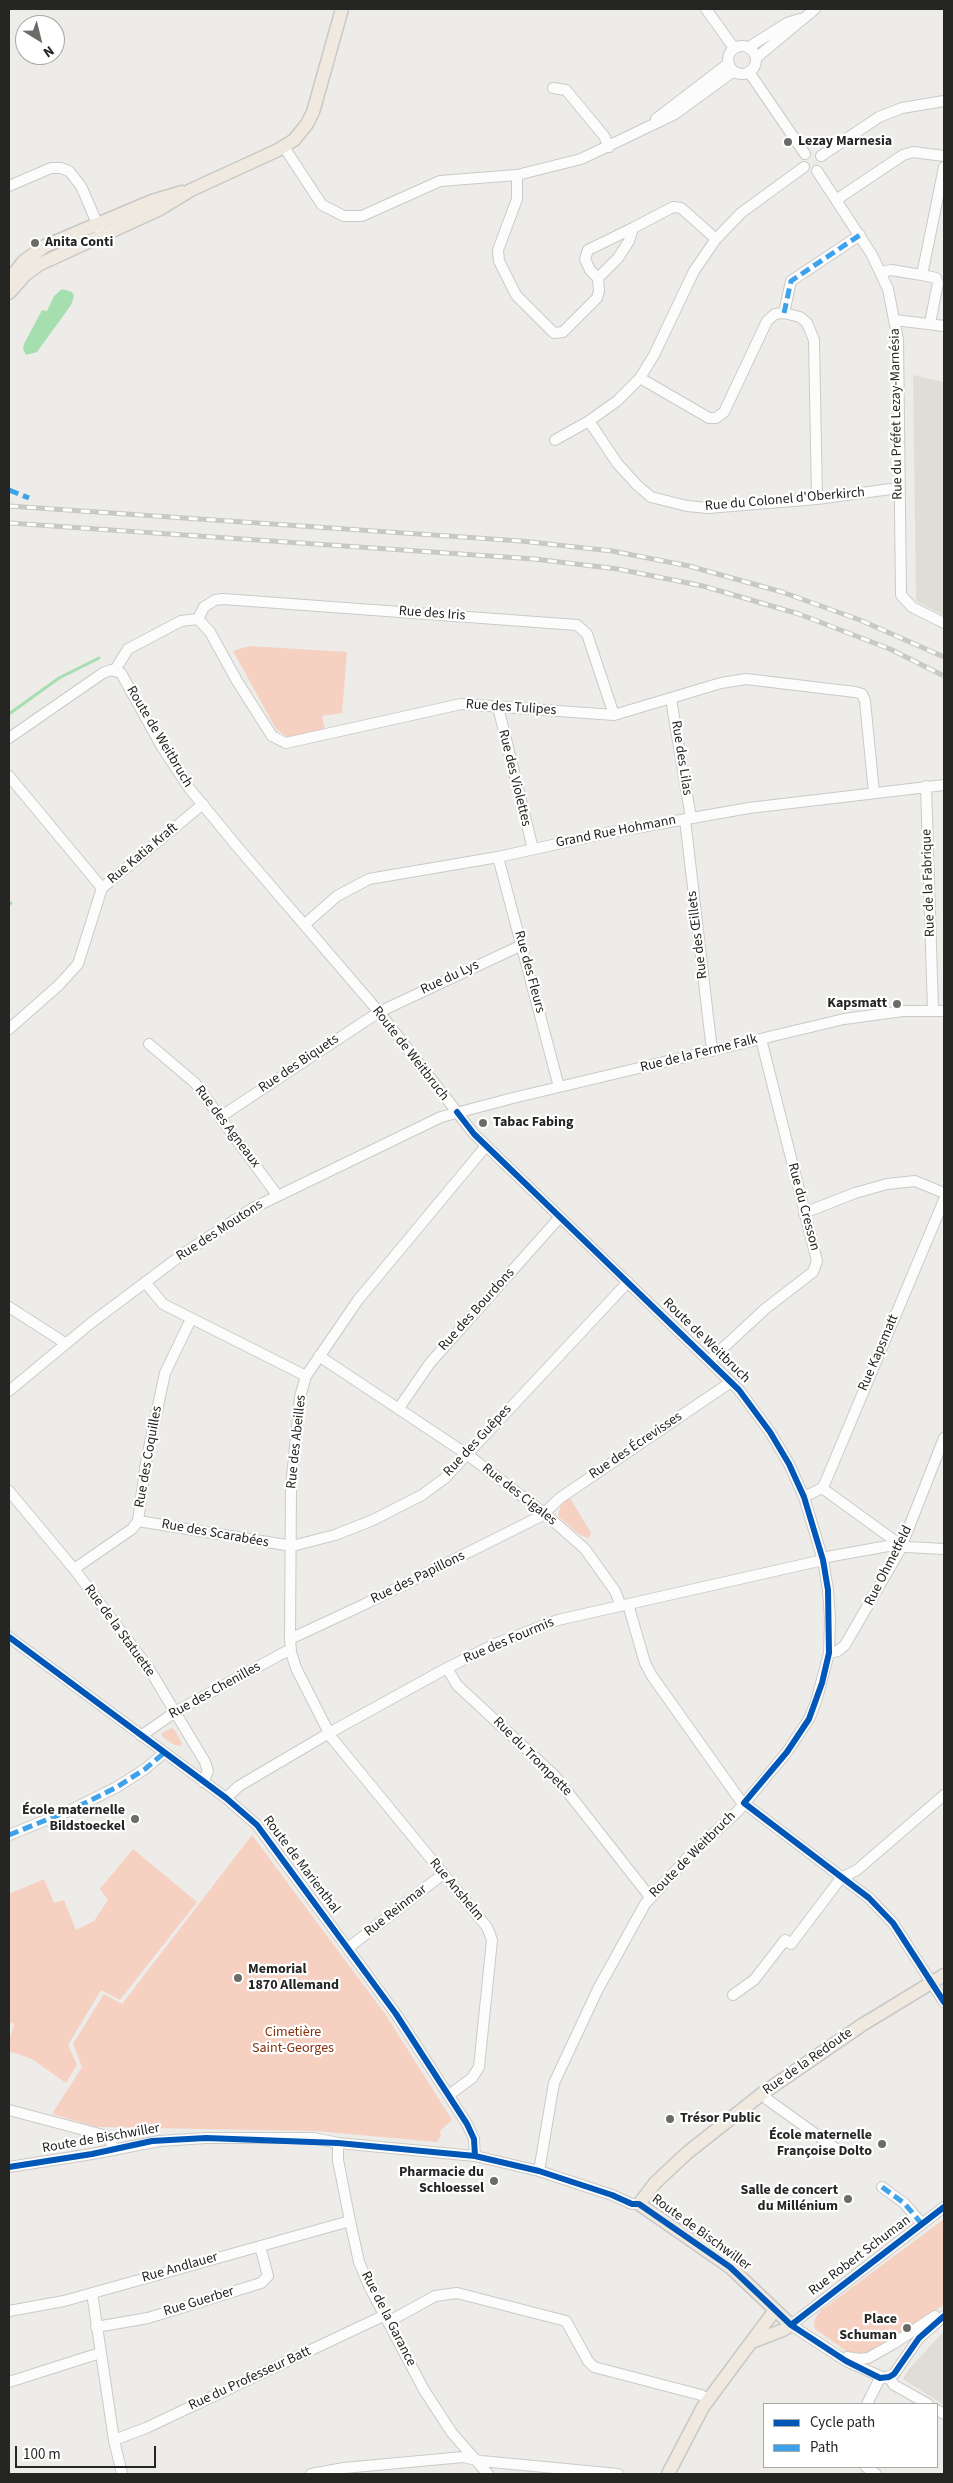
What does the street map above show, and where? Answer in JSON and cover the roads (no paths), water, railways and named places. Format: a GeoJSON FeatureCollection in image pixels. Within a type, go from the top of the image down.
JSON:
{"type":"FeatureCollection","features":[{"type":"Feature","properties":{"kind":"main road"},"geometry":{"type":"LineString","coordinates":[[9,280],[24,261],[37,251],[100,232],[158,210],[191,190],[284,147],[298,135],[313,112],[342,9]]}},
{"type":"Feature","properties":{"kind":"main road"},"geometry":{"type":"LineString","coordinates":[[9,292],[33,268],[100,232]]}},
{"type":"Feature","properties":{"kind":"main road","name":"Rue de la Redoute"},"geometry":{"type":"LineString","coordinates":[[639,2204],[651,2188],[687,2153],[763,2093],[862,2025],[944,1975]]}},
{"type":"Feature","properties":{"kind":"main road","name":"Route de Bischwiller"},"geometry":{"type":"LineString","coordinates":[[639,2204],[730,2267],[791,2324]]}},
{"type":"Feature","properties":{"kind":"main road"},"geometry":{"type":"LineString","coordinates":[[668,2474],[708,2399],[775,2310]]}},
{"type":"Feature","properties":{"kind":"main road"},"geometry":{"type":"LineString","coordinates":[[752,2342],[783,2330],[791,2324]]}},
{"type":"Feature","properties":{"kind":"street"},"geometry":{"type":"LineString","coordinates":[[706,9],[734,48]]}},
{"type":"Feature","properties":{"kind":"street"},"geometry":{"type":"LineString","coordinates":[[756,58],[815,9]]}},
{"type":"Feature","properties":{"kind":"street"},"geometry":{"type":"LineString","coordinates":[[749,47],[756,58],[755,66],[749,72],[740,74],[731,67],[729,55],[734,48],[741,46],[749,47],[787,23],[801,19]]}},
{"type":"Feature","properties":{"kind":"street"},"geometry":{"type":"LineString","coordinates":[[284,147],[322,205],[344,216],[367,214],[440,181],[517,175],[574,161],[609,147],[652,124],[669,107],[731,67]]}},
{"type":"Feature","properties":{"kind":"street"},"geometry":{"type":"LineString","coordinates":[[749,72],[806,154]]}},
{"type":"Feature","properties":{"kind":"street"},"geometry":{"type":"LineString","coordinates":[[553,88],[566,90],[604,136],[609,147]]}},
{"type":"Feature","properties":{"kind":"street"},"geometry":{"type":"LineString","coordinates":[[820,156],[880,117],[902,108],[944,101]]}},
{"type":"Feature","properties":{"kind":"street"},"geometry":{"type":"LineString","coordinates":[[812,152],[820,156],[822,163],[817,171],[811,172],[804,167],[802,162],[806,154],[812,152]]}},
{"type":"Feature","properties":{"kind":"street"},"geometry":{"type":"LineString","coordinates":[[836,200],[903,155],[913,152],[944,156]]}},
{"type":"Feature","properties":{"kind":"street"},"geometry":{"type":"LineString","coordinates":[[9,186],[47,169],[56,167],[65,169],[78,179],[100,232]]}},
{"type":"Feature","properties":{"kind":"street"},"geometry":{"type":"LineString","coordinates":[[555,440],[590,421],[617,401],[640,378],[654,355],[694,271],[716,239],[741,213],[804,167]]}},
{"type":"Feature","properties":{"kind":"street"},"geometry":{"type":"LineString","coordinates":[[922,275],[944,167]]}},
{"type":"Feature","properties":{"kind":"street","name":"Rue du Préfet Lezay-Marnésia"},"geometry":{"type":"LineString","coordinates":[[817,171],[860,235],[882,272],[895,320],[898,340],[898,488],[901,595],[912,607],[944,623]]}},
{"type":"Feature","properties":{"kind":"street"},"geometry":{"type":"LineString","coordinates":[[517,175],[517,199],[498,250],[499,261],[516,295],[554,333],[563,332],[596,298],[599,291],[598,278],[590,270],[585,259],[588,250],[673,207],[681,208],[716,239]]}},
{"type":"Feature","properties":{"kind":"street"},"geometry":{"type":"LineString","coordinates":[[598,278],[618,258],[629,241],[633,228]]}},
{"type":"Feature","properties":{"kind":"street"},"geometry":{"type":"LineString","coordinates":[[784,313],[791,282],[860,235]]}},
{"type":"Feature","properties":{"kind":"street"},"geometry":{"type":"LineString","coordinates":[[882,272],[891,270],[936,278],[938,283],[930,323]]}},
{"type":"Feature","properties":{"kind":"street"},"geometry":{"type":"LineString","coordinates":[[640,378],[703,414],[716,418],[724,412],[767,321],[775,314],[784,313],[800,317],[807,323],[814,340],[817,499]]}},
{"type":"Feature","properties":{"kind":"street"},"geometry":{"type":"LineString","coordinates":[[895,320],[944,326]]}},
{"type":"Feature","properties":{"kind":"street","name":"Rue du Colonel d'Oberkirch"},"geometry":{"type":"LineString","coordinates":[[590,421],[617,463],[651,497],[687,506],[708,508],[817,499],[898,488]]}},
{"type":"Feature","properties":{"kind":"street","name":"Rue des Iris"},"geometry":{"type":"LineString","coordinates":[[198,619],[204,607],[215,600],[223,599],[577,625],[587,634],[614,715]]}},
{"type":"Feature","properties":{"kind":"street"},"geometry":{"type":"LineString","coordinates":[[9,738],[103,673],[115,670],[128,649],[181,621],[198,619]]}},
{"type":"Feature","properties":{"kind":"street","name":"Rue des Tulipes"},"geometry":{"type":"LineString","coordinates":[[198,619],[210,632],[237,681],[272,736],[286,743],[461,704],[614,715],[721,683],[746,679],[862,694],[865,700],[874,793]]}},
{"type":"Feature","properties":{"kind":"street","name":"Route de Weitbruch"},"geometry":{"type":"LineString","coordinates":[[115,670],[121,673],[171,761],[203,804],[379,1012],[456,1112],[486,1146],[731,1382],[770,1432],[789,1464],[804,1497],[823,1560],[828,1590],[829,1653],[822,1683],[809,1718],[787,1752],[744,1804],[650,1897],[598,1989],[554,2084],[539,2171]]}},
{"type":"Feature","properties":{"kind":"street","name":"Rue des Lilas"},"geometry":{"type":"LineString","coordinates":[[671,698],[688,818]]}},
{"type":"Feature","properties":{"kind":"street","name":"Rue des Violettes"},"geometry":{"type":"LineString","coordinates":[[498,707],[532,849]]}},
{"type":"Feature","properties":{"kind":"street"},"geometry":{"type":"LineString","coordinates":[[9,776],[102,888]]}},
{"type":"Feature","properties":{"kind":"street","name":"Grand Rue Hohmann"},"geometry":{"type":"LineString","coordinates":[[304,925],[337,896],[369,879],[498,857],[688,818],[749,808],[944,785]]}},
{"type":"Feature","properties":{"kind":"street","name":"Rue de la Fabrique"},"geometry":{"type":"LineString","coordinates":[[926,786],[933,1010]]}},
{"type":"Feature","properties":{"kind":"street","name":"Rue Katia Kraft"},"geometry":{"type":"LineString","coordinates":[[9,1029],[59,985],[78,964],[102,888],[203,804]]}},
{"type":"Feature","properties":{"kind":"street","name":"Rue des Œillets"},"geometry":{"type":"LineString","coordinates":[[688,818],[712,1051]]}},
{"type":"Feature","properties":{"kind":"street","name":"Rue des Fleurs"},"geometry":{"type":"LineString","coordinates":[[498,857],[559,1087]]}},
{"type":"Feature","properties":{"kind":"street","name":"Rue du Lys"},"geometry":{"type":"LineString","coordinates":[[379,1012],[522,945]]}},
{"type":"Feature","properties":{"kind":"street","name":"Rue de la Ferme Falk"},"geometry":{"type":"LineString","coordinates":[[456,1112],[861,1016],[933,1010],[944,1011]]}},
{"type":"Feature","properties":{"kind":"street","name":"Rue des Biquets"},"geometry":{"type":"LineString","coordinates":[[220,1117],[379,1012]]}},
{"type":"Feature","properties":{"kind":"street","name":"Rue du Cresson"},"geometry":{"type":"LineString","coordinates":[[709,1361],[765,1309],[813,1272],[817,1261],[761,1039]]}},
{"type":"Feature","properties":{"kind":"street","name":"Rue des Agneaux"},"geometry":{"type":"LineString","coordinates":[[149,1044],[195,1083],[277,1195]]}},
{"type":"Feature","properties":{"kind":"street","name":"Rue des Moutons"},"geometry":{"type":"LineString","coordinates":[[9,1391],[65,1343],[145,1282],[207,1239],[277,1195],[441,1117],[456,1112]]}},
{"type":"Feature","properties":{"kind":"street","name":"Rue des Abeilles"},"geometry":{"type":"LineString","coordinates":[[329,1733],[296,1668],[291,1652],[292,1487],[300,1397],[306,1376],[358,1300],[486,1146]]}},
{"type":"Feature","properties":{"kind":"street"},"geometry":{"type":"LineString","coordinates":[[804,1213],[855,1193],[888,1184],[915,1181],[944,1193]]}},
{"type":"Feature","properties":{"kind":"street","name":"Rue Kapsmatt"},"geometry":{"type":"LineString","coordinates":[[822,1488],[944,1200]]}},
{"type":"Feature","properties":{"kind":"street","name":"Rue des Bourdons"},"geometry":{"type":"LineString","coordinates":[[399,1408],[430,1363],[560,1217]]}},
{"type":"Feature","properties":{"kind":"street"},"geometry":{"type":"LineString","coordinates":[[145,1282],[163,1304],[306,1376]]}},
{"type":"Feature","properties":{"kind":"street","name":"Rue des Guêpes"},"geometry":{"type":"LineString","coordinates":[[292,1546],[335,1535],[373,1520],[422,1495],[445,1478],[468,1455],[547,1366],[628,1282]]}},
{"type":"Feature","properties":{"kind":"street"},"geometry":{"type":"LineString","coordinates":[[9,1307],[65,1343]]}},
{"type":"Feature","properties":{"kind":"street","name":"Rue des Coquilles"},"geometry":{"type":"LineString","coordinates":[[74,1569],[132,1530],[138,1521],[146,1462],[165,1373],[191,1319]]}},
{"type":"Feature","properties":{"kind":"street","name":"Rue des Cigales"},"geometry":{"type":"LineString","coordinates":[[319,1356],[468,1455],[544,1513],[585,1549],[624,1605],[645,1663],[652,1676],[744,1804],[869,1898],[894,1923],[944,2002]]}},
{"type":"Feature","properties":{"kind":"street","name":"Rue des Écrevisses"},"geometry":{"type":"LineString","coordinates":[[544,1513],[560,1498],[731,1382]]}},
{"type":"Feature","properties":{"kind":"street","name":"Rue Ohmetfeld"},"geometry":{"type":"LineString","coordinates":[[829,1653],[839,1651],[846,1645],[902,1546],[944,1438]]}},
{"type":"Feature","properties":{"kind":"street"},"geometry":{"type":"LineString","coordinates":[[804,1497],[822,1488],[902,1546]]}},
{"type":"Feature","properties":{"kind":"street","name":"Rue de la Statuette"},"geometry":{"type":"LineString","coordinates":[[9,1491],[74,1569],[148,1667],[205,1762],[208,1771],[203,1782]]}},
{"type":"Feature","properties":{"kind":"street","name":"Rue des Papillons"},"geometry":{"type":"LineString","coordinates":[[290,1639],[455,1560],[544,1513]]}},
{"type":"Feature","properties":{"kind":"street","name":"Rue des Scarabées"},"geometry":{"type":"LineString","coordinates":[[138,1521],[292,1546]]}},
{"type":"Feature","properties":{"kind":"street","name":"Rue des Fourmis"},"geometry":{"type":"LineString","coordinates":[[226,1798],[239,1786],[329,1733],[447,1668],[526,1631],[558,1620],[823,1560],[827,1557],[902,1546],[944,1549]]}},
{"type":"Feature","properties":{"kind":"street","name":"Route de Marienthal"},"geometry":{"type":"LineString","coordinates":[[9,1637],[226,1798],[257,1825],[396,2014],[449,2095],[474,2140],[475,2156]]}},
{"type":"Feature","properties":{"kind":"street","name":"Rue des Chenilles"},"geometry":{"type":"LineString","coordinates":[[141,1736],[175,1712],[285,1652],[291,1652]]}},
{"type":"Feature","properties":{"kind":"street","name":"Rue du Trompette"},"geometry":{"type":"LineString","coordinates":[[447,1668],[457,1685],[555,1776],[650,1897]]}},
{"type":"Feature","properties":{"kind":"street","name":"Rue Anshelm"},"geometry":{"type":"LineString","coordinates":[[329,1733],[487,1927],[492,1940],[478,2067],[472,2078],[449,2095]]}},
{"type":"Feature","properties":{"kind":"street"},"geometry":{"type":"LineString","coordinates":[[9,1835],[70,1810],[117,1786],[145,1769],[164,1753]]}},
{"type":"Feature","properties":{"kind":"street"},"geometry":{"type":"LineString","coordinates":[[733,1996],[754,1980],[784,1940],[791,1944],[842,1878],[857,1870],[944,1795]]}},
{"type":"Feature","properties":{"kind":"street","name":"Rue Reinmar"},"geometry":{"type":"LineString","coordinates":[[348,1948],[443,1874]]}},
{"type":"Feature","properties":{"kind":"street"},"geometry":{"type":"LineString","coordinates":[[763,2093],[768,2100],[835,2148]]}},
{"type":"Feature","properties":{"kind":"street"},"geometry":{"type":"LineString","coordinates":[[9,2110],[107,2136],[115,2150]]}},
{"type":"Feature","properties":{"kind":"street","name":"Route de Bischwiller"},"geometry":{"type":"LineString","coordinates":[[9,2167],[181,2138],[258,2138],[309,2144],[338,2143],[475,2156],[539,2171],[614,2195],[632,2204],[639,2204]]}},
{"type":"Feature","properties":{"kind":"street","name":"Rue de la Garance"},"geometry":{"type":"LineString","coordinates":[[338,2143],[338,2160],[359,2262],[386,2319],[424,2390],[452,2433],[488,2474]]}},
{"type":"Feature","properties":{"kind":"street"},"geometry":{"type":"LineString","coordinates":[[882,2186],[904,2203],[922,2224]]}},
{"type":"Feature","properties":{"kind":"street","name":"Rue Robert Schuman"},"geometry":{"type":"LineString","coordinates":[[791,2324],[944,2207]]}},
{"type":"Feature","properties":{"kind":"street","name":"Rue Andlauer"},"geometry":{"type":"LineString","coordinates":[[9,2311],[92,2293],[350,2222]]}},
{"type":"Feature","properties":{"kind":"street","name":"Rue Guerber"},"geometry":{"type":"LineString","coordinates":[[96,2327],[148,2318],[261,2282],[268,2276],[260,2246]]}},
{"type":"Feature","properties":{"kind":"street"},"geometry":{"type":"LineString","coordinates":[[92,2293],[114,2440],[122,2474]]}},
{"type":"Feature","properties":{"kind":"street","name":"Rue du Professeur Batt"},"geometry":{"type":"LineString","coordinates":[[114,2440],[146,2428],[435,2296],[457,2293],[566,2321],[588,2361],[594,2368],[708,2399]]}},
{"type":"Feature","properties":{"kind":"street"},"geometry":{"type":"LineString","coordinates":[[832,2351],[859,2359],[878,2352],[944,2310]]}},
{"type":"Feature","properties":{"kind":"street"},"geometry":{"type":"LineString","coordinates":[[867,2403],[880,2376],[897,2368],[919,2338],[944,2316]]}},
{"type":"Feature","properties":{"kind":"street"},"geometry":{"type":"LineString","coordinates":[[791,2324],[846,2361],[880,2376],[923,2402]]}},
{"type":"Feature","properties":{"kind":"street"},"geometry":{"type":"LineString","coordinates":[[878,2352],[888,2351],[895,2356],[897,2368]]}},
{"type":"Feature","properties":{"kind":"street"},"geometry":{"type":"LineString","coordinates":[[878,2352],[870,2364],[880,2376]]}},
{"type":"Feature","properties":{"kind":"street"},"geometry":{"type":"LineString","coordinates":[[9,2382],[100,2353]]}},
{"type":"Feature","properties":{"kind":"street"},"geometry":{"type":"LineString","coordinates":[[311,2474],[344,2468],[463,2457],[481,2461],[618,2474]]}},
{"type":"Feature","properties":{"kind":"waterway"},"geometry":{"type":"LineString","coordinates":[[9,714],[59,678],[99,658]]}},
{"type":"Feature","properties":{"kind":"railway"},"geometry":{"type":"LineString","coordinates":[[9,506],[521,541],[612,551],[689,566],[782,592],[860,620],[944,657]]}},
{"type":"Feature","properties":{"kind":"railway"},"geometry":{"type":"LineString","coordinates":[[9,523],[534,559],[618,569],[703,586],[799,614],[890,649],[944,676]]}},
{"type":"Feature","properties":{"kind":"place","name":"Lezay Marnesia"},"geometry":{"type":"Point","coordinates":[788,142]}},
{"type":"Feature","properties":{"kind":"place","name":"Anita Conti"},"geometry":{"type":"Point","coordinates":[35,243]}},
{"type":"Feature","properties":{"kind":"place","name":"Kapsmatt"},"geometry":{"type":"Point","coordinates":[897,1004]}},
{"type":"Feature","properties":{"kind":"place","name":"Tabac Fabing"},"geometry":{"type":"Point","coordinates":[483,1123]}},
{"type":"Feature","properties":{"kind":"place","name":"École maternelle Bildstoeckel"},"geometry":{"type":"Point","coordinates":[135,1819]}},
{"type":"Feature","properties":{"kind":"place","name":"Memorial 1870 Allemand"},"geometry":{"type":"Point","coordinates":[238,1978]}},
{"type":"Feature","properties":{"kind":"place","name":"Trésor Public"},"geometry":{"type":"Point","coordinates":[670,2119]}},
{"type":"Feature","properties":{"kind":"place","name":"École maternelle Françoise Dolto"},"geometry":{"type":"Point","coordinates":[882,2144]}},
{"type":"Feature","properties":{"kind":"place","name":"Pharmacie du Schloessel"},"geometry":{"type":"Point","coordinates":[494,2181]}},
{"type":"Feature","properties":{"kind":"place","name":"Salle de concert du Millénium"},"geometry":{"type":"Point","coordinates":[848,2199]}},
{"type":"Feature","properties":{"kind":"place","name":"Place Schuman"},"geometry":{"type":"Point","coordinates":[907,2328]}},
{"type":"Feature","properties":{"kind":"park label","name":"Cimetière Saint-Georges"},"geometry":{"type":"Point","coordinates":[293,2042]}}]}
